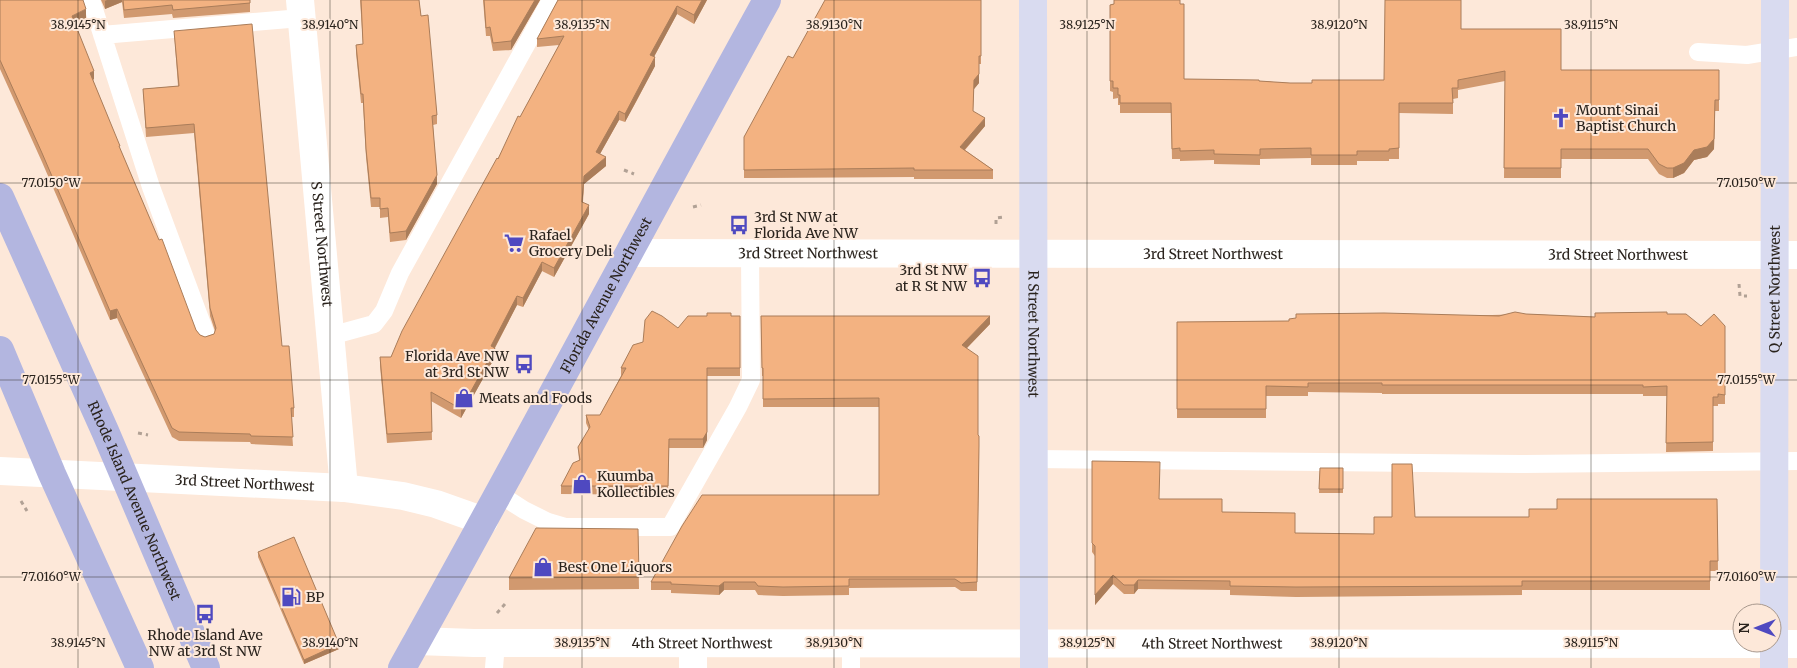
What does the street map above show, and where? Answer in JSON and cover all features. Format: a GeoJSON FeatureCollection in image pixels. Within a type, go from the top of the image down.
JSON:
{"type":"FeatureCollection","features":[{"type":"Feature","properties":{"kind":"main road","name":"Florida Avenue Northwest"},"geometry":{"type":"LineString","coordinates":[[402,668],[499,494],[766,0]]}},
{"type":"Feature","properties":{"kind":"main road","name":"Rhode Island Avenue Northwest"},"geometry":{"type":"LineString","coordinates":[[0,197],[125,477],[206,668]]}},
{"type":"Feature","properties":{"kind":"main road"},"geometry":{"type":"LineString","coordinates":[[0,350],[52,474],[140,668]]}},
{"type":"Feature","properties":{"kind":"street","name":"R Street Northwest"},"geometry":{"type":"LineString","coordinates":[[1033,0],[1034,656]]}},
{"type":"Feature","properties":{"kind":"street","name":"Q Street Northwest"},"geometry":{"type":"LineString","coordinates":[[1775,0],[1786,49],[1786,461],[1782,652]]}},
{"type":"Feature","properties":{"kind":"street","name":"S Street Northwest"},"geometry":{"type":"LineString","coordinates":[[300,9],[344,488]]}},
{"type":"Feature","properties":{"kind":"street","name":"3rd Street Northwest"},"geometry":{"type":"LineString","coordinates":[[629,253],[1786,255]]}},
{"type":"Feature","properties":{"kind":"street","name":"3rd Street Northwest"},"geometry":{"type":"LineString","coordinates":[[0,471],[344,488],[403,496],[436,504],[484,521]]}},
{"type":"Feature","properties":{"kind":"street","name":"4th Street Northwest"},"geometry":{"type":"LineString","coordinates":[[416,641],[495,656],[1034,656],[1732,652]]}},
{"type":"Feature","properties":{"kind":"lane"},"geometry":{"type":"LineString","coordinates":[[91,0],[151,186],[206,335]]}},
{"type":"Feature","properties":{"kind":"lane"},"geometry":{"type":"LineString","coordinates":[[330,336],[374,324],[384,311],[400,273],[551,0]]}},
{"type":"Feature","properties":{"kind":"lane"},"geometry":{"type":"LineString","coordinates":[[102,34],[300,9]]}},
{"type":"Feature","properties":{"kind":"lane"},"geometry":{"type":"LineString","coordinates":[[1698,52],[1747,55],[1786,49]]}},
{"type":"Feature","properties":{"kind":"lane"},"geometry":{"type":"LineString","coordinates":[[499,494],[524,510],[548,522],[565,527],[670,527],[738,408],[751,380],[750,254]]}},
{"type":"Feature","properties":{"kind":"lane"},"geometry":{"type":"LineString","coordinates":[[1034,459],[1511,464],[1786,461]]}},
{"type":"Feature","properties":{"kind":"path"},"geometry":{"type":"LineString","coordinates":[[624,170],[634,174]]}},
{"type":"Feature","properties":{"kind":"path"},"geometry":{"type":"LineString","coordinates":[[693,207],[701,205]]}},
{"type":"Feature","properties":{"kind":"path"},"geometry":{"type":"LineString","coordinates":[[996,230],[996,218],[1008,217]]}},
{"type":"Feature","properties":{"kind":"path"},"geometry":{"type":"LineString","coordinates":[[138,434],[148,435]]}},
{"type":"Feature","properties":{"kind":"path"},"geometry":{"type":"LineString","coordinates":[[21,501],[27,511]]}},
{"type":"Feature","properties":{"kind":"path"},"geometry":{"type":"LineString","coordinates":[[497,614],[505,604]]}},
{"type":"Feature","properties":{"kind":"building"},"geometry":{"type":"Polygon","coordinates":[[[0,0],[83,0],[86,9],[72,16],[94,71],[90,73],[159,240],[162,239],[196,330],[205,337],[214,334],[216,328],[210,308],[194,124],[146,128],[143,89],[179,86],[174,31],[252,24],[282,346],[289,346],[294,408],[291,408],[293,437],[179,432],[172,428],[117,309],[110,311],[0,60],[0,0]]]}},
{"type":"Feature","properties":{"kind":"building"},"geometry":{"type":"Polygon","coordinates":[[[123,0],[250,0],[250,3],[173,10],[172,5],[124,10],[123,0]]]}},
{"type":"Feature","properties":{"kind":"building"},"geometry":{"type":"Polygon","coordinates":[[[361,0],[419,0],[421,16],[428,15],[437,115],[432,116],[437,175],[406,231],[390,233],[388,208],[380,209],[380,198],[371,198],[363,94],[361,94],[356,45],[363,44],[361,0]]]}},
{"type":"Feature","properties":{"kind":"building"},"geometry":{"type":"Polygon","coordinates":[[[484,0],[535,0],[511,41],[493,43],[490,27],[486,28],[484,0]]]}},
{"type":"Feature","properties":{"kind":"building"},"geometry":{"type":"Polygon","coordinates":[[[558,0],[702,0],[694,15],[677,6],[650,55],[655,57],[625,114],[619,111],[596,152],[606,157],[584,176],[582,202],[589,205],[554,268],[542,262],[523,298],[517,296],[491,346],[495,348],[461,409],[431,392],[432,432],[387,434],[380,357],[391,357],[402,331],[498,159],[518,116],[520,117],[564,36],[537,39],[558,0]]]}},
{"type":"Feature","properties":{"kind":"building"},"geometry":{"type":"Polygon","coordinates":[[[825,0],[981,0],[981,56],[979,56],[979,74],[974,80],[973,111],[985,118],[960,147],[993,170],[914,170],[914,168],[744,170],[744,137],[788,56],[793,58],[825,0]]]}},
{"type":"Feature","properties":{"kind":"building"},"geometry":{"type":"Polygon","coordinates":[[[1114,0],[1180,0],[1180,4],[1184,4],[1184,79],[1312,83],[1312,80],[1384,80],[1385,0],[1461,0],[1461,29],[1561,29],[1561,70],[1719,70],[1719,100],[1715,100],[1714,139],[1707,147],[1694,150],[1684,163],[1673,168],[1667,168],[1659,164],[1648,149],[1561,149],[1561,168],[1504,168],[1505,71],[1458,80],[1458,88],[1452,88],[1453,103],[1399,103],[1399,148],[1389,149],[1389,151],[1357,151],[1357,155],[1311,155],[1311,148],[1260,149],[1260,155],[1214,154],[1214,150],[1180,151],[1180,148],[1172,149],[1171,103],[1120,103],[1118,88],[1113,88],[1113,81],[1110,81],[1110,5],[1114,4],[1114,0]]]}},
{"type":"Feature","properties":{"kind":"building"},"geometry":{"type":"Polygon","coordinates":[[[652,311],[678,328],[688,316],[707,316],[707,313],[731,313],[731,316],[740,316],[740,368],[707,368],[707,432],[703,439],[669,439],[668,486],[561,486],[573,463],[580,460],[578,447],[590,427],[586,415],[600,415],[626,368],[621,368],[633,345],[643,342],[645,320],[652,311]]]}},
{"type":"Feature","properties":{"kind":"building"},"geometry":{"type":"Polygon","coordinates":[[[1515,312],[1595,317],[1595,313],[1667,312],[1667,314],[1686,314],[1701,326],[1714,314],[1725,326],[1725,395],[1718,394],[1718,397],[1713,397],[1713,442],[1666,443],[1667,386],[1308,383],[1308,387],[1266,386],[1266,409],[1177,409],[1177,322],[1289,321],[1289,319],[1296,318],[1296,314],[1384,313],[1499,316],[1515,312]]]}},
{"type":"Feature","properties":{"kind":"building"},"geometry":{"type":"Polygon","coordinates":[[[761,316],[990,316],[962,345],[978,356],[977,582],[961,583],[955,579],[849,579],[849,586],[783,587],[758,586],[755,582],[724,582],[719,586],[651,582],[682,526],[702,495],[879,495],[879,398],[763,399],[761,316]]]}},
{"type":"Feature","properties":{"kind":"building"},"geometry":{"type":"Polygon","coordinates":[[[1092,461],[1160,462],[1159,499],[1222,499],[1222,512],[1295,513],[1295,533],[1374,534],[1374,517],[1392,517],[1392,464],[1412,464],[1415,517],[1529,517],[1529,509],[1557,509],[1557,499],[1717,499],[1718,561],[1710,561],[1710,581],[1522,581],[1522,586],[1296,587],[1230,586],[1230,581],[1138,580],[1134,585],[1124,585],[1113,575],[1095,595],[1095,546],[1092,543],[1092,461]]]}},
{"type":"Feature","properties":{"kind":"building"},"geometry":{"type":"Polygon","coordinates":[[[1320,468],[1343,468],[1343,489],[1319,489],[1320,468]]]}},
{"type":"Feature","properties":{"kind":"building"},"geometry":{"type":"Polygon","coordinates":[[[536,528],[638,529],[639,577],[509,578],[536,528]]]}},
{"type":"Feature","properties":{"kind":"building"},"geometry":{"type":"Polygon","coordinates":[[[294,537],[339,644],[304,660],[258,552],[294,537]]]}},
{"type":"Feature","properties":{"kind":"place","name":"Mount Sinai Baptist Church"},"geometry":{"type":"Point","coordinates":[1561,118]}},
{"type":"Feature","properties":{"kind":"place","name":"3rd St NW at Florida Ave NW"},"geometry":{"type":"Point","coordinates":[739,225]}},
{"type":"Feature","properties":{"kind":"place","name":"Rafael Grocery Deli"},"geometry":{"type":"Point","coordinates":[514,243]}},
{"type":"Feature","properties":{"kind":"place","name":"3rd St NW at R St NW"},"geometry":{"type":"Point","coordinates":[982,278]}},
{"type":"Feature","properties":{"kind":"place","name":"Florida Ave NW at 3rd St NW"},"geometry":{"type":"Point","coordinates":[524,364]}},
{"type":"Feature","properties":{"kind":"place","name":"Meats and Foods"},"geometry":{"type":"Point","coordinates":[464,398]}},
{"type":"Feature","properties":{"kind":"place","name":"Kuumba Kollectibles"},"geometry":{"type":"Point","coordinates":[582,484]}},
{"type":"Feature","properties":{"kind":"place","name":"Best One Liquors"},"geometry":{"type":"Point","coordinates":[543,567]}},
{"type":"Feature","properties":{"kind":"place","name":"BP"},"geometry":{"type":"Point","coordinates":[291,597]}},
{"type":"Feature","properties":{"kind":"place","name":"Rhode Island Ave NW at 3rd St NW"},"geometry":{"type":"Point","coordinates":[205,614]}}]}
